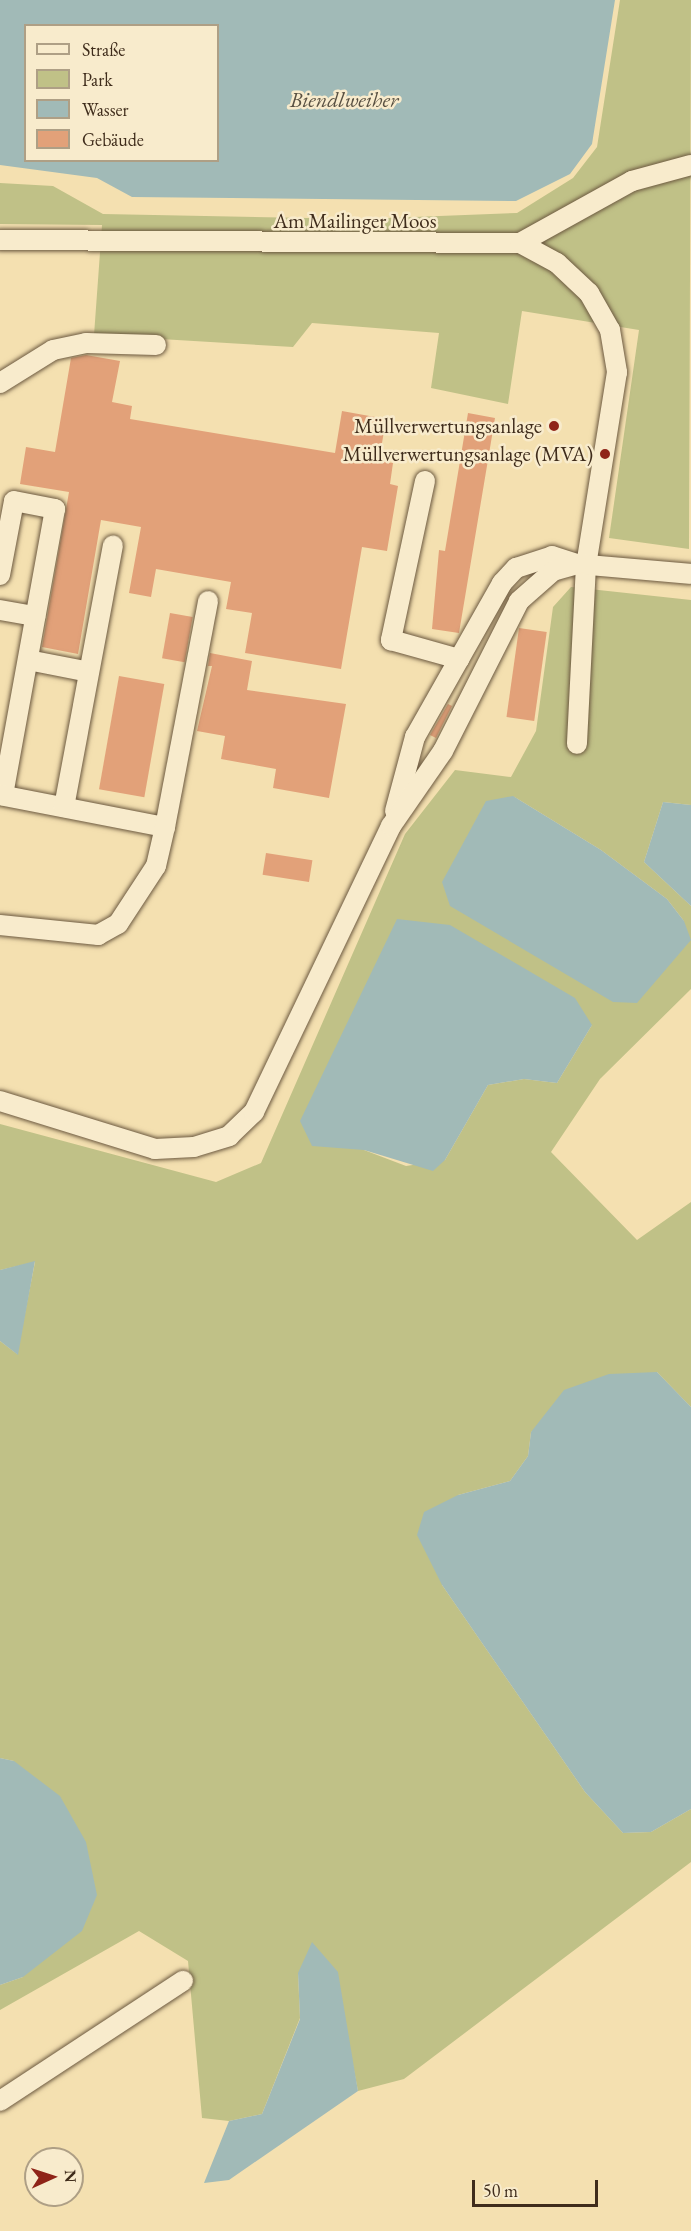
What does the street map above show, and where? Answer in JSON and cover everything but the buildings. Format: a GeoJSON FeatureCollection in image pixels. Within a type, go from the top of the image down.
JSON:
{"type":"FeatureCollection","features":[{"type":"Feature","properties":{"kind":"street","name":"Am Mailinger Moos"},"geometry":{"type":"LineString","coordinates":[[0,240],[520,243],[632,181],[691,165]]}},
{"type":"Feature","properties":{"kind":"street"},"geometry":{"type":"LineString","coordinates":[[520,243],[557,263],[589,293],[610,330],[617,372],[581,565],[578,744]]}},
{"type":"Feature","properties":{"kind":"street"},"geometry":{"type":"LineString","coordinates":[[0,383],[52,350],[86,343],[156,345]]}},
{"type":"Feature","properties":{"kind":"street"},"geometry":{"type":"LineString","coordinates":[[425,481],[391,640],[459,659]]}},
{"type":"Feature","properties":{"kind":"street"},"geometry":{"type":"LineString","coordinates":[[0,575],[14,501],[55,509],[2,795],[165,827]]}},
{"type":"Feature","properties":{"kind":"street"},"geometry":{"type":"LineString","coordinates":[[64,807],[113,546]]}},
{"type":"Feature","properties":{"kind":"street"},"geometry":{"type":"LineString","coordinates":[[391,826],[415,737],[459,659],[516,568],[552,556],[581,565],[691,574]]}},
{"type":"Feature","properties":{"kind":"street"},"geometry":{"type":"LineString","coordinates":[[0,1101],[155,1149],[194,1147],[229,1136],[254,1112],[391,826],[443,751],[519,601],[553,571],[581,565]]}},
{"type":"Feature","properties":{"kind":"street"},"geometry":{"type":"LineString","coordinates":[[0,924],[98,935],[118,924],[156,866],[208,601]]}},
{"type":"Feature","properties":{"kind":"street"},"geometry":{"type":"LineString","coordinates":[[0,610],[35,616]]}},
{"type":"Feature","properties":{"kind":"street"},"geometry":{"type":"LineString","coordinates":[[28,660],[89,672]]}},
{"type":"Feature","properties":{"kind":"street"},"geometry":{"type":"LineString","coordinates":[[0,2101],[183,1981]]}},
{"type":"Feature","properties":{"kind":"green space"},"geometry":{"type":"Polygon","coordinates":[[[620,0],[691,0],[689,549],[609,538],[639,330],[522,311],[508,404],[431,388],[439,333],[312,323],[293,347],[94,335],[102,225],[0,224],[0,183],[53,186],[103,214],[362,219],[517,213],[573,178],[597,147],[620,0]]]}},
{"type":"Feature","properties":{"kind":"green space"},"geometry":{"type":"Polygon","coordinates":[[[571,587],[691,600],[691,805],[663,802],[644,862],[691,906],[691,989],[600,1079],[551,1152],[637,1240],[691,1202],[691,1407],[657,1372],[531,1432],[528,1456],[510,1481],[458,1495],[442,1585],[585,1792],[623,1833],[651,1832],[691,1809],[691,1862],[404,2079],[358,2091],[352,2060],[298,1973],[300,2018],[262,2114],[229,2121],[202,2118],[188,1961],[139,1931],[0,2010],[0,1985],[23,1977],[14,1761],[0,1758],[0,1341],[17,1354],[35,1262],[0,1270],[0,1124],[216,1182],[261,1163],[405,834],[455,770],[511,777],[536,731],[553,607],[571,587]],[[513,796],[684,921],[667,899],[601,850],[513,796]],[[592,1025],[364,1150],[406,1166],[445,1160],[488,1085],[524,1079],[557,1083],[592,1025]]]}},
{"type":"Feature","properties":{"kind":"water","name":"Biendlweiher"},"geometry":{"type":"Polygon","coordinates":[[[0,0],[615,0],[592,144],[570,174],[516,201],[132,197],[97,178],[0,165],[0,0]]]}},
{"type":"Feature","properties":{"kind":"water"},"geometry":{"type":"Polygon","coordinates":[[[513,796],[601,850],[667,899],[684,921],[691,940],[637,1003],[613,1002],[450,906],[442,882],[486,801],[513,796]]]}},
{"type":"Feature","properties":{"kind":"water"},"geometry":{"type":"Polygon","coordinates":[[[663,802],[691,805],[691,906],[644,862],[663,802]]]}},
{"type":"Feature","properties":{"kind":"water"},"geometry":{"type":"Polygon","coordinates":[[[397,919],[450,925],[575,998],[592,1025],[557,1083],[524,1079],[488,1085],[445,1160],[433,1171],[364,1150],[312,1146],[300,1121],[397,919]]]}},
{"type":"Feature","properties":{"kind":"water"},"geometry":{"type":"Polygon","coordinates":[[[35,1261],[18,1355],[0,1341],[0,1270],[35,1261]]]}},
{"type":"Feature","properties":{"kind":"water"},"geometry":{"type":"Polygon","coordinates":[[[657,1372],[691,1407],[691,1809],[651,1832],[623,1833],[585,1792],[442,1585],[417,1535],[424,1512],[458,1495],[510,1481],[528,1456],[531,1432],[564,1390],[609,1374],[657,1372]]]}},
{"type":"Feature","properties":{"kind":"water"},"geometry":{"type":"Polygon","coordinates":[[[0,1758],[14,1761],[60,1796],[86,1842],[97,1895],[82,1931],[23,1977],[0,1985],[0,1758]]]}},
{"type":"Feature","properties":{"kind":"water"},"geometry":{"type":"Polygon","coordinates":[[[312,1942],[338,1972],[358,2091],[229,2180],[204,2183],[229,2121],[262,2114],[300,2019],[298,1973],[312,1942]]]}},
{"type":"Feature","properties":{"kind":"place","name":"Müllverwertungsanlage"},"geometry":{"type":"Point","coordinates":[554,426]}},
{"type":"Feature","properties":{"kind":"place","name":"Müllverwertungsanlage (MVA)"},"geometry":{"type":"Point","coordinates":[605,454]}}]}
